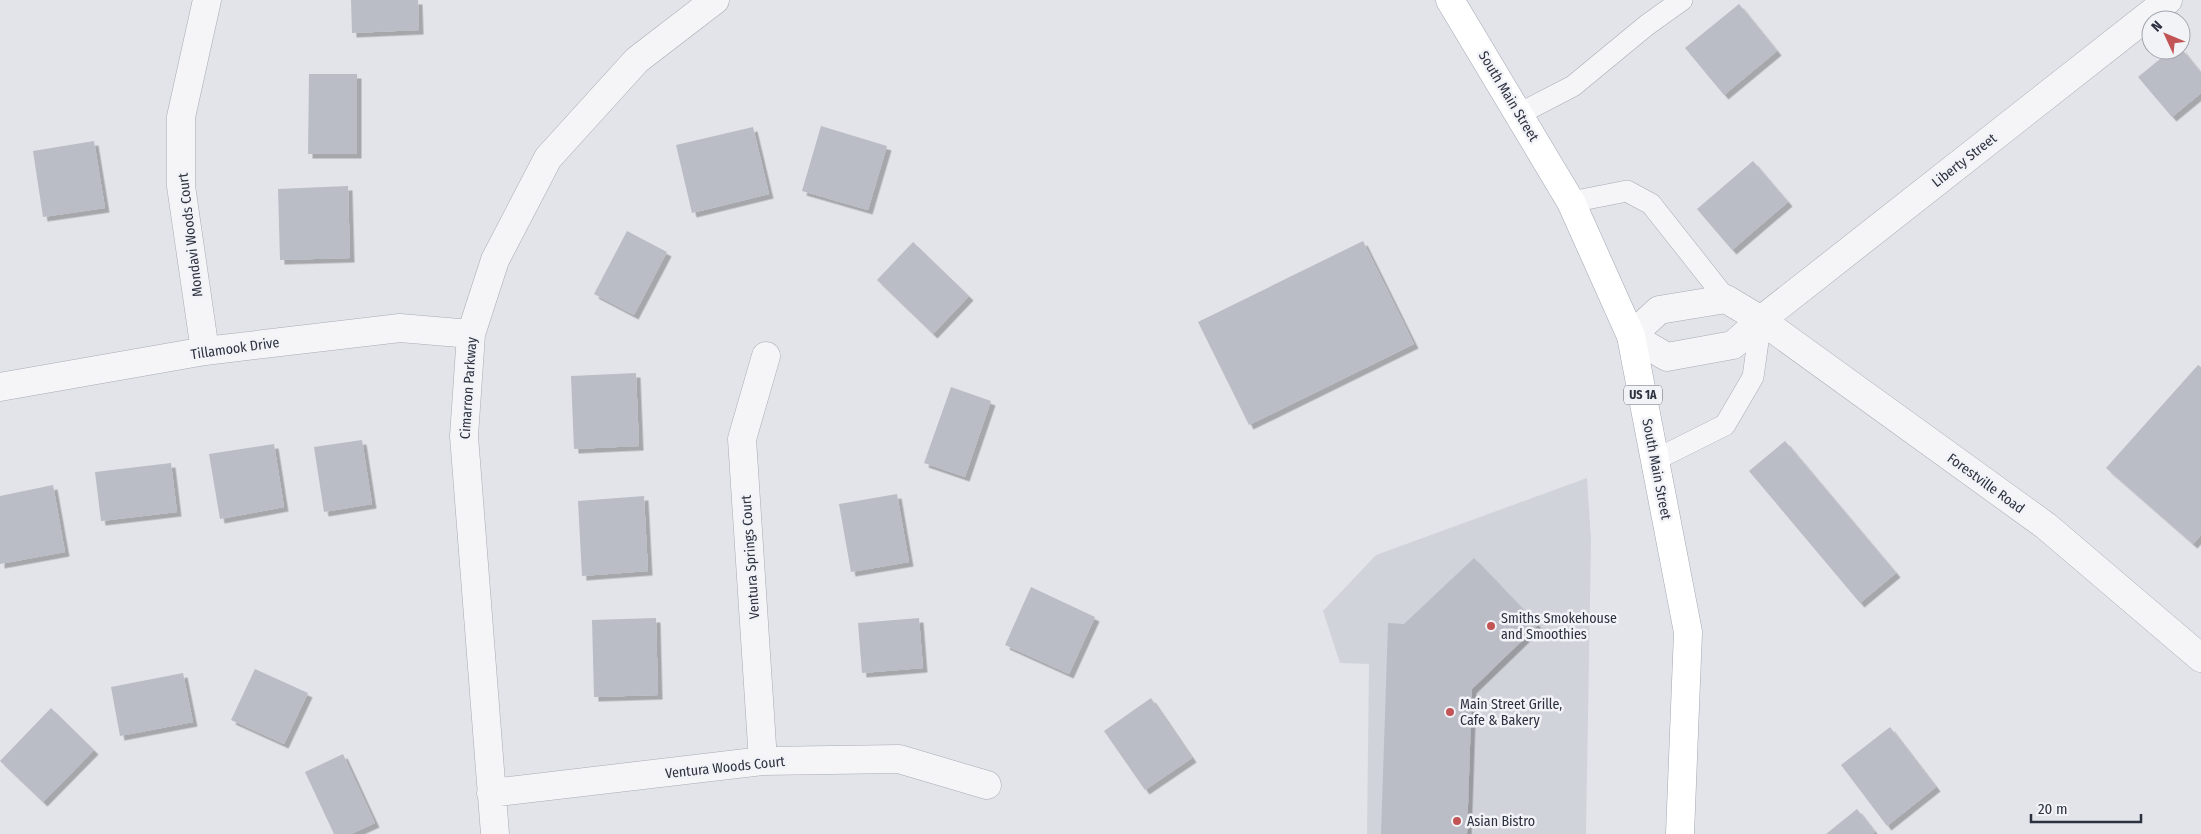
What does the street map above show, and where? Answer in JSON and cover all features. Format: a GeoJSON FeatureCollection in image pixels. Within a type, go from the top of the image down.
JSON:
{"type":"FeatureCollection","features":[{"type":"Feature","properties":{"kind":"main road","name":"South Main Street"},"geometry":{"type":"LineString","coordinates":[[1450,0],[1571,202],[1632,336],[1688,632],[1680,834]]}},
{"type":"Feature","properties":{"kind":"street","name":"Mondavi Woods Court"},"geometry":{"type":"LineString","coordinates":[[205,351],[181,186],[181,117],[207,0]]}},
{"type":"Feature","properties":{"kind":"street","name":"Cimarron Parkway"},"geometry":{"type":"LineString","coordinates":[[495,834],[464,436],[471,334],[495,260],[548,158],[637,60],[715,0]]}},
{"type":"Feature","properties":{"kind":"street","name":"Liberty Street"},"geometry":{"type":"LineString","coordinates":[[1761,320],[2168,0]]}},
{"type":"Feature","properties":{"kind":"street","name":"Forestville Road"},"geometry":{"type":"LineString","coordinates":[[1726,299],[1761,320],[2046,526],[2201,658]]}},
{"type":"Feature","properties":{"kind":"street"},"geometry":{"type":"LineString","coordinates":[[1726,299],[1659,310],[1632,336],[1667,357],[1733,345],[1761,320]]}},
{"type":"Feature","properties":{"kind":"street","name":"Tillamook Drive"},"geometry":{"type":"LineString","coordinates":[[0,387],[205,351],[400,328],[471,334]]}},
{"type":"Feature","properties":{"kind":"street","name":"Ventura Springs Court"},"geometry":{"type":"LineString","coordinates":[[763,761],[742,439],[766,356]]}},
{"type":"Feature","properties":{"kind":"street","name":"Ventura Woods Court"},"geometry":{"type":"LineString","coordinates":[[491,793],[763,761],[899,759],[987,784]]}},
{"type":"Feature","properties":{"kind":"lane"},"geometry":{"type":"LineString","coordinates":[[1520,114],[1573,86],[1647,25],[1682,0]]}},
{"type":"Feature","properties":{"kind":"lane"},"geometry":{"type":"LineString","coordinates":[[1571,202],[1627,191],[1651,204],[1726,299]]}},
{"type":"Feature","properties":{"kind":"lane"},"geometry":{"type":"LineString","coordinates":[[1655,460],[1726,425],[1753,377],[1761,320]]}},
{"type":"Feature","properties":{"kind":"shaded area"},"geometry":{"type":"Polygon","coordinates":[[[1587,478],[1591,540],[1586,834],[1367,834],[1369,664],[1340,663],[1323,611],[1376,555],[1587,478]]]}},
{"type":"Feature","properties":{"kind":"building"},"geometry":{"type":"Polygon","coordinates":[[[351,0],[418,0],[419,30],[352,33],[351,0]]]}},
{"type":"Feature","properties":{"kind":"building"},"geometry":{"type":"Polygon","coordinates":[[[1739,4],[1777,51],[1724,95],[1685,48],[1739,4]]]}},
{"type":"Feature","properties":{"kind":"building"},"geometry":{"type":"Polygon","coordinates":[[[2159,60],[2191,60],[2201,73],[2201,93],[2172,117],[2138,77],[2159,60]]]}},
{"type":"Feature","properties":{"kind":"building"},"geometry":{"type":"Polygon","coordinates":[[[309,74],[357,74],[357,154],[308,154],[309,74]]]}},
{"type":"Feature","properties":{"kind":"building"},"geometry":{"type":"Polygon","coordinates":[[[821,126],[887,146],[868,210],[802,191],[821,126]]]}},
{"type":"Feature","properties":{"kind":"building"},"geometry":{"type":"Polygon","coordinates":[[[753,127],[769,194],[692,213],[676,145],[753,127]]]}},
{"type":"Feature","properties":{"kind":"building"},"geometry":{"type":"Polygon","coordinates":[[[94,141],[105,208],[43,217],[33,151],[94,141]]]}},
{"type":"Feature","properties":{"kind":"building"},"geometry":{"type":"Polygon","coordinates":[[[1753,161],[1788,202],[1732,250],[1697,209],[1753,161]]]}},
{"type":"Feature","properties":{"kind":"building"},"geometry":{"type":"Polygon","coordinates":[[[348,186],[350,258],[280,260],[278,189],[348,186]]]}},
{"type":"Feature","properties":{"kind":"building"},"geometry":{"type":"Polygon","coordinates":[[[627,231],[667,252],[634,315],[594,294],[627,231]]]}},
{"type":"Feature","properties":{"kind":"building"},"geometry":{"type":"Polygon","coordinates":[[[1363,241],[1414,344],[1249,425],[1198,322],[1363,241]]]}},
{"type":"Feature","properties":{"kind":"building"},"geometry":{"type":"Polygon","coordinates":[[[913,242],[969,296],[933,334],[877,280],[913,242]]]}},
{"type":"Feature","properties":{"kind":"building"},"geometry":{"type":"Polygon","coordinates":[[[2198,365],[2201,367],[2201,535],[2193,544],[2106,468],[2198,365]]]}},
{"type":"Feature","properties":{"kind":"building"},"geometry":{"type":"Polygon","coordinates":[[[636,373],[639,446],[574,449],[571,376],[636,373]]]}},
{"type":"Feature","properties":{"kind":"building"},"geometry":{"type":"Polygon","coordinates":[[[951,387],[991,401],[965,477],[924,463],[951,387]]]}},
{"type":"Feature","properties":{"kind":"building"},"geometry":{"type":"Polygon","coordinates":[[[362,440],[372,504],[324,512],[314,447],[362,440]]]}},
{"type":"Feature","properties":{"kind":"building"},"geometry":{"type":"Polygon","coordinates":[[[1785,441],[1896,573],[1860,603],[1749,471],[1785,441]]]}},
{"type":"Feature","properties":{"kind":"building"},"geometry":{"type":"Polygon","coordinates":[[[274,444],[284,507],[220,519],[209,454],[274,444]]]}},
{"type":"Feature","properties":{"kind":"building"},"geometry":{"type":"Polygon","coordinates":[[[171,463],[177,512],[101,521],[95,472],[171,463]]]}},
{"type":"Feature","properties":{"kind":"building"},"geometry":{"type":"Polygon","coordinates":[[[53,485],[65,552],[0,564],[0,496],[53,485]]]}},
{"type":"Feature","properties":{"kind":"building"},"geometry":{"type":"Polygon","coordinates":[[[897,494],[909,562],[851,572],[839,504],[897,494]]]}},
{"type":"Feature","properties":{"kind":"building"},"geometry":{"type":"Polygon","coordinates":[[[644,496],[648,571],[582,576],[578,501],[644,496]]]}},
{"type":"Feature","properties":{"kind":"building"},"geometry":{"type":"Polygon","coordinates":[[[1474,558],[1538,625],[1472,689],[1467,834],[1381,834],[1388,623],[1404,624],[1474,558]]]}},
{"type":"Feature","properties":{"kind":"building"},"geometry":{"type":"Polygon","coordinates":[[[1031,587],[1095,617],[1069,674],[1005,645],[1031,587]]]}},
{"type":"Feature","properties":{"kind":"building"},"geometry":{"type":"Polygon","coordinates":[[[656,618],[658,695],[594,697],[592,620],[656,618]]]}},
{"type":"Feature","properties":{"kind":"building"},"geometry":{"type":"Polygon","coordinates":[[[919,618],[923,668],[862,673],[858,623],[919,618]]]}},
{"type":"Feature","properties":{"kind":"building"},"geometry":{"type":"Polygon","coordinates":[[[255,669],[308,693],[284,744],[231,720],[255,669]]]}},
{"type":"Feature","properties":{"kind":"building"},"geometry":{"type":"Polygon","coordinates":[[[183,673],[193,722],[120,736],[111,687],[183,673]]]}},
{"type":"Feature","properties":{"kind":"building"},"geometry":{"type":"Polygon","coordinates":[[[1151,698],[1192,758],[1145,790],[1104,731],[1151,698]]]}},
{"type":"Feature","properties":{"kind":"building"},"geometry":{"type":"Polygon","coordinates":[[[51,708],[94,750],[43,802],[0,761],[51,708]]]}},
{"type":"Feature","properties":{"kind":"building"},"geometry":{"type":"Polygon","coordinates":[[[1890,727],[1936,787],[1887,826],[1841,765],[1890,727]]]}},
{"type":"Feature","properties":{"kind":"building"},"geometry":{"type":"Polygon","coordinates":[[[343,754],[375,823],[351,834],[334,834],[305,772],[343,754]]]}},
{"type":"Feature","properties":{"kind":"building"},"geometry":{"type":"Polygon","coordinates":[[[1857,809],[1875,832],[1872,834],[1826,834],[1857,809]]]}},
{"type":"Feature","properties":{"kind":"place","name":"Smiths Smokehouse and Smoothies"},"geometry":{"type":"Point","coordinates":[1491,626]}},
{"type":"Feature","properties":{"kind":"place","name":"Main Street Grille, Cafe & Bakery"},"geometry":{"type":"Point","coordinates":[1450,712]}},
{"type":"Feature","properties":{"kind":"place","name":"Asian Bistro"},"geometry":{"type":"Point","coordinates":[1457,821]}}]}
